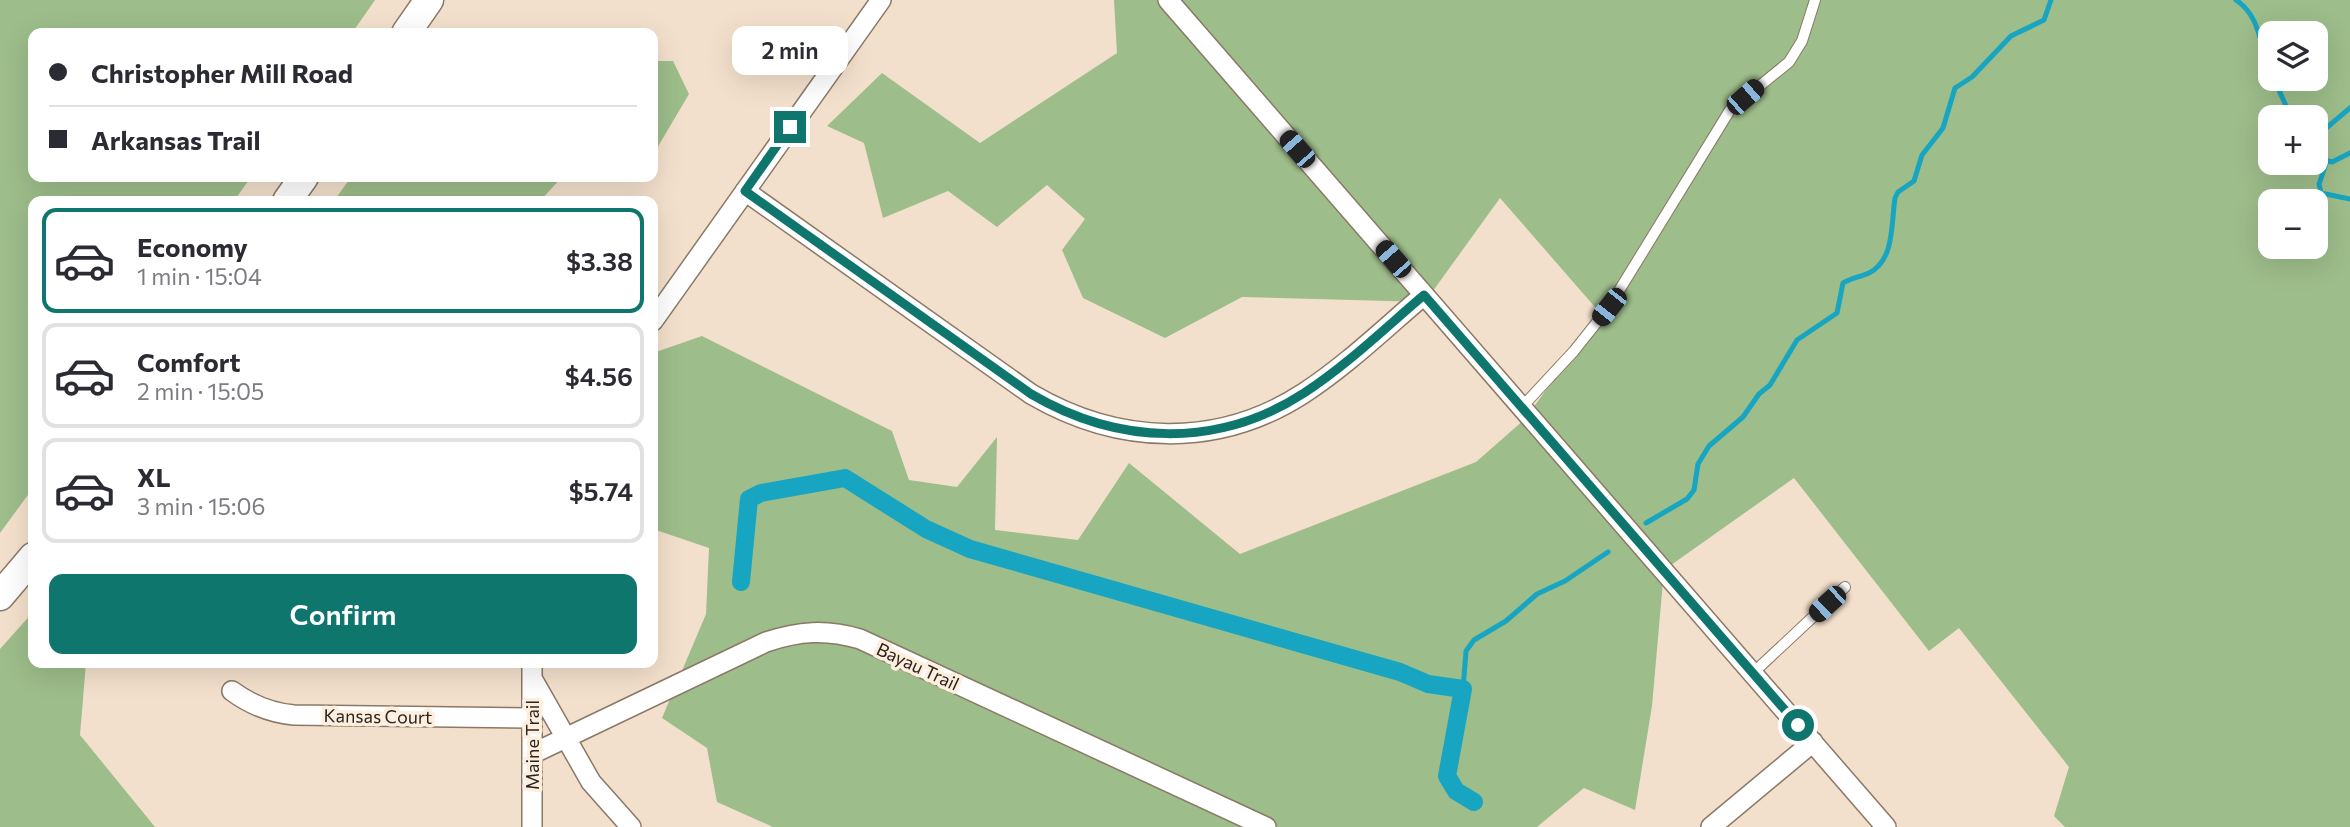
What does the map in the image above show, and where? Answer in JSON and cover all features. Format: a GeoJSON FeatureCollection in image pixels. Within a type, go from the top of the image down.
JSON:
{"type":"FeatureCollection","features":[{"type":"Feature","properties":{"kind":"main road"},"geometry":{"type":"LineString","coordinates":[[409,28],[429,0]]}},
{"type":"Feature","properties":{"kind":"main road"},"geometry":{"type":"LineString","coordinates":[[0,596],[28,563]]}},
{"type":"Feature","properties":{"kind":"street"},"geometry":{"type":"LineString","coordinates":[[658,314],[881,0]]}},
{"type":"Feature","properties":{"kind":"street"},"geometry":{"type":"LineString","coordinates":[[1168,0],[1886,827]]}},
{"type":"Feature","properties":{"kind":"street"},"geometry":{"type":"LineString","coordinates":[[745,191],[1031,394],[1084,420],[1135,433],[1176,435],[1223,429],[1278,408],[1317,383],[1424,295]]}},
{"type":"Feature","properties":{"kind":"street","name":"Bayau Trail"},"geometry":{"type":"LineString","coordinates":[[532,754],[766,642],[803,632],[841,634],[860,639],[1266,827]]}},
{"type":"Feature","properties":{"kind":"street"},"geometry":{"type":"LineString","coordinates":[[533,672],[565,740],[591,782],[631,827]]}},
{"type":"Feature","properties":{"kind":"street","name":"Maine Trail"},"geometry":{"type":"LineString","coordinates":[[532,827],[530,718],[533,672]]}},
{"type":"Feature","properties":{"kind":"street","name":"Kansas Court"},"geometry":{"type":"LineString","coordinates":[[232,691],[246,701],[275,713],[294,715],[530,718]]}},
{"type":"Feature","properties":{"kind":"street"},"geometry":{"type":"LineString","coordinates":[[1711,827],[1813,742]]}},
{"type":"Feature","properties":{"kind":"lane"},"geometry":{"type":"LineString","coordinates":[[1521,408],[1574,351],[1609,307],[1730,110],[1789,62],[1802,41],[1815,0]]}},
{"type":"Feature","properties":{"kind":"lane"},"geometry":{"type":"LineString","coordinates":[[1753,673],[1845,587]]}},
{"type":"Feature","properties":{"kind":"green space"},"geometry":{"type":"Polygon","coordinates":[[[0,0],[375,0],[355,28],[28,28],[28,182],[247,182],[238,196],[28,196],[28,495],[0,533],[0,0]]]}},
{"type":"Feature","properties":{"kind":"green space"},"geometry":{"type":"Polygon","coordinates":[[[1114,0],[2350,0],[2350,827],[2065,827],[2054,816],[2069,767],[1959,628],[1929,651],[1794,478],[1664,570],[1652,706],[1635,810],[1584,788],[1537,827],[773,827],[717,802],[707,748],[662,718],[706,614],[709,548],[658,531],[658,351],[702,336],[892,431],[909,480],[957,487],[997,437],[995,530],[1078,540],[1129,463],[1240,554],[1476,462],[1525,419],[1601,314],[1500,198],[1425,302],[1242,297],[1165,338],[1083,298],[1062,250],[1085,219],[1047,185],[997,227],[948,191],[883,218],[864,143],[827,126],[882,73],[980,143],[1117,53],[1114,0]]]}},
{"type":"Feature","properties":{"kind":"green space"},"geometry":{"type":"Polygon","coordinates":[[[658,61],[673,61],[689,94],[658,147],[658,61]]]}},
{"type":"Feature","properties":{"kind":"green space"},"geometry":{"type":"Polygon","coordinates":[[[347,182],[557,182],[545,196],[338,196],[347,182]]]}},
{"type":"Feature","properties":{"kind":"green space"},"geometry":{"type":"Polygon","coordinates":[[[28,618],[28,668],[86,668],[80,735],[155,827],[0,827],[0,649],[28,618]]]}},
{"type":"Feature","properties":{"kind":"waterway"},"geometry":{"type":"LineString","coordinates":[[1646,523],[1687,499],[1694,490],[1698,464],[1709,446],[1743,417],[1759,394],[1770,385],[1797,340],[1837,313],[1843,283],[1877,267],[1888,250],[1895,198],[1898,192],[1914,181],[1922,155],[1943,128],[1955,88],[1972,77],[2011,36],[2044,20],[2051,0]]}},
{"type":"Feature","properties":{"kind":"waterway"},"geometry":{"type":"LineString","coordinates":[[2236,0],[2250,14],[2258,32]]}},
{"type":"Feature","properties":{"kind":"waterway"},"geometry":{"type":"LineString","coordinates":[[2279,91],[2286,105]]}},
{"type":"Feature","properties":{"kind":"waterway"},"geometry":{"type":"LineString","coordinates":[[2328,127],[2350,108]]}},
{"type":"Feature","properties":{"kind":"waterway"},"geometry":{"type":"LineString","coordinates":[[2328,161],[2332,162],[2350,153]]}},
{"type":"Feature","properties":{"kind":"waterway"},"geometry":{"type":"LineString","coordinates":[[2322,175],[2319,184],[2321,193],[2350,199]]}},
{"type":"Feature","properties":{"kind":"waterway"},"geometry":{"type":"LineString","coordinates":[[741,582],[749,499],[761,493],[845,478],[926,529],[970,549],[1400,672],[1428,684],[1463,689],[1447,776],[1456,791],[1474,802]]}},
{"type":"Feature","properties":{"kind":"waterway"},"geometry":{"type":"LineString","coordinates":[[1463,689],[1466,651],[1474,640],[1506,621],[1537,594],[1565,581],[1608,552]]}},
{"type":"Feature","properties":{"kind":"route"},"geometry":{"type":"LineString","coordinates":[[790,127],[745,191],[1031,394],[1059,411],[1108,428],[1135,433],[1200,433],[1223,429],[1278,408],[1317,383],[1424,295],[1798,725]]}}]}
